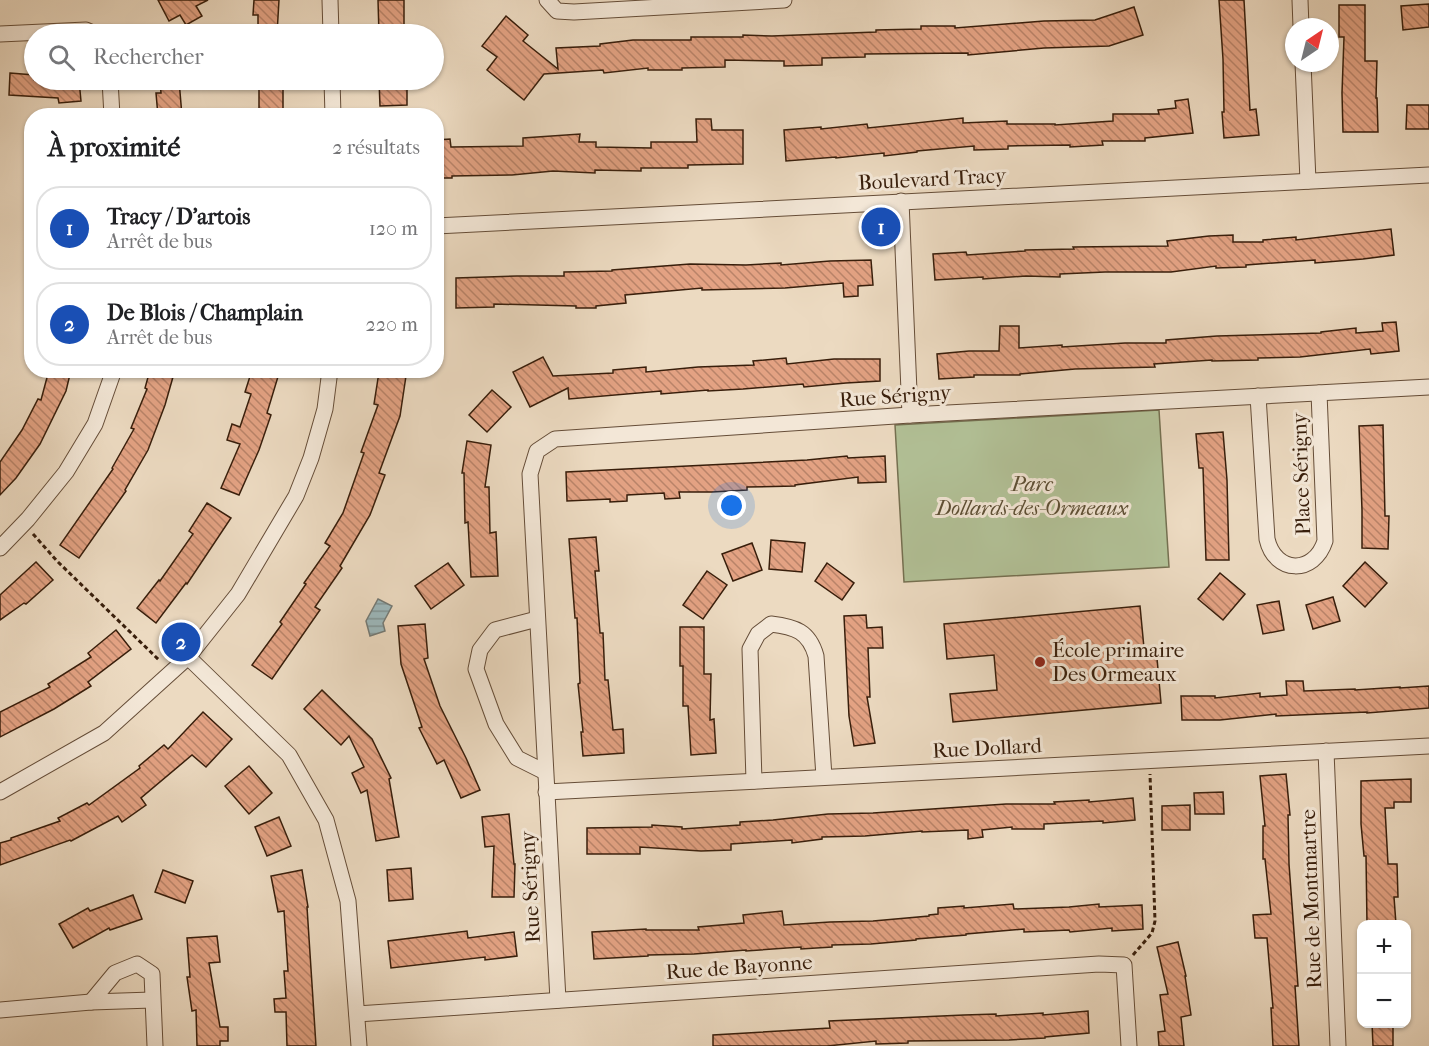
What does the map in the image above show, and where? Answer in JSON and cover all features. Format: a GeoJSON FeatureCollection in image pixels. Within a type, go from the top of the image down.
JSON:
{"type":"FeatureCollection","features":[{"type":"Feature","properties":{"kind":"street"},"geometry":{"type":"LineString","coordinates":[[330,0],[331,24]]}},
{"type":"Feature","properties":{"kind":"street"},"geometry":{"type":"LineString","coordinates":[[552,5],[574,12],[784,0]]}},
{"type":"Feature","properties":{"kind":"street"},"geometry":{"type":"LineString","coordinates":[[1300,0],[1301,18]]}},
{"type":"Feature","properties":{"kind":"street"},"geometry":{"type":"LineString","coordinates":[[0,34],[24,33]]}},
{"type":"Feature","properties":{"kind":"street"},"geometry":{"type":"LineString","coordinates":[[1303,72],[1308,181]]}},
{"type":"Feature","properties":{"kind":"street"},"geometry":{"type":"LineString","coordinates":[[111,90],[112,108]]}},
{"type":"Feature","properties":{"kind":"street"},"geometry":{"type":"LineString","coordinates":[[332,90],[333,108]]}},
{"type":"Feature","properties":{"kind":"street","name":"Boulevard Tracy"},"geometry":{"type":"LineString","coordinates":[[444,226],[1429,175]]}},
{"type":"Feature","properties":{"kind":"street"},"geometry":{"type":"LineString","coordinates":[[902,201],[910,415]]}},
{"type":"Feature","properties":{"kind":"street"},"geometry":{"type":"LineString","coordinates":[[0,548],[24,524],[66,472],[94,424],[111,378]]}},
{"type":"Feature","properties":{"kind":"street"},"geometry":{"type":"LineString","coordinates":[[0,792],[104,733],[188,657],[238,594],[296,496],[311,458],[324,409],[329,378]]}},
{"type":"Feature","properties":{"kind":"street","name":"Rue Sérigny"},"geometry":{"type":"LineString","coordinates":[[558,1000],[530,474],[537,451],[555,439],[910,415],[1429,387]]}},
{"type":"Feature","properties":{"kind":"street","name":"Place Sérigny"},"geometry":{"type":"LineString","coordinates":[[1258,396],[1269,549],[1282,562],[1291,566],[1300,566],[1317,558],[1325,541],[1319,393]]}},
{"type":"Feature","properties":{"kind":"street"},"geometry":{"type":"LineString","coordinates":[[537,620],[495,630],[480,650],[476,669],[496,724],[518,758],[545,772]]}},
{"type":"Feature","properties":{"kind":"street"},"geometry":{"type":"LineString","coordinates":[[754,781],[750,650],[758,634],[771,624],[789,626],[799,631],[813,644],[816,656],[824,777]]}},
{"type":"Feature","properties":{"kind":"street"},"geometry":{"type":"LineString","coordinates":[[188,657],[289,755],[326,820],[348,901],[359,1046]]}},
{"type":"Feature","properties":{"kind":"street","name":"Rue Dollard"},"geometry":{"type":"LineString","coordinates":[[546,792],[1429,746]]}},
{"type":"Feature","properties":{"kind":"street","name":"Rue de Montmartre"},"geometry":{"type":"LineString","coordinates":[[1326,751],[1338,1046]]}},
{"type":"Feature","properties":{"kind":"street"},"geometry":{"type":"LineString","coordinates":[[91,1002],[115,973],[137,964],[152,974],[155,1046]]}},
{"type":"Feature","properties":{"kind":"street","name":"Rue de Bayonne"},"geometry":{"type":"LineString","coordinates":[[357,1014],[1099,964],[1124,965]]}},
{"type":"Feature","properties":{"kind":"street"},"geometry":{"type":"LineString","coordinates":[[1124,965],[1129,1046]]}},
{"type":"Feature","properties":{"kind":"street"},"geometry":{"type":"LineString","coordinates":[[0,1010],[152,999]]}},
{"type":"Feature","properties":{"kind":"path"},"geometry":{"type":"LineString","coordinates":[[24,524],[57,561],[171,672]]}},
{"type":"Feature","properties":{"kind":"path"},"geometry":{"type":"LineString","coordinates":[[1124,965],[1152,933],[1155,921],[1150,760]]}},
{"type":"Feature","properties":{"kind":"green space","name":"Parc Dollards-des-Ormeaux"},"geometry":{"type":"Polygon","coordinates":[[[1159,410],[1169,567],[904,582],[895,425],[1159,410]]]}},
{"type":"Feature","properties":{"kind":"water"},"geometry":{"type":"Polygon","coordinates":[[[378,599],[392,606],[383,623],[385,631],[370,636],[366,621],[378,599]]]}},
{"type":"Feature","properties":{"kind":"building"},"geometry":{"type":"Polygon","coordinates":[[[158,0],[208,0],[196,6],[202,16],[188,24],[180,15],[169,21],[158,0]]]}},
{"type":"Feature","properties":{"kind":"building"},"geometry":{"type":"Polygon","coordinates":[[[254,0],[279,0],[278,24],[258,24],[258,15],[253,15],[254,0]]]}},
{"type":"Feature","properties":{"kind":"building"},"geometry":{"type":"Polygon","coordinates":[[[378,0],[404,0],[404,24],[379,24],[378,0]]]}},
{"type":"Feature","properties":{"kind":"building"},"geometry":{"type":"Polygon","coordinates":[[[1219,0],[1244,0],[1250,110],[1256,109],[1259,135],[1224,138],[1223,59],[1219,0]]]}},
{"type":"Feature","properties":{"kind":"building"},"geometry":{"type":"Polygon","coordinates":[[[1429,4],[1429,27],[1403,30],[1401,6],[1429,4]]]}},
{"type":"Feature","properties":{"kind":"building"},"geometry":{"type":"Polygon","coordinates":[[[1339,5],[1365,5],[1365,61],[1377,61],[1378,132],[1343,132],[1344,37],[1339,37],[1339,5]]]}},
{"type":"Feature","properties":{"kind":"building"},"geometry":{"type":"Polygon","coordinates":[[[1134,7],[1143,35],[1109,46],[1044,48],[968,55],[968,53],[865,54],[865,57],[822,58],[822,65],[784,66],[784,61],[725,60],[725,67],[682,68],[682,70],[648,70],[648,68],[604,73],[603,70],[544,74],[524,100],[487,70],[497,57],[482,46],[506,16],[528,35],[523,41],[558,69],[556,48],[600,46],[600,44],[633,40],[691,40],[691,37],[876,32],[876,30],[921,29],[921,26],[955,26],[955,28],[1044,21],[1095,20],[1134,7]]]}},
{"type":"Feature","properties":{"kind":"building"},"geometry":{"type":"Polygon","coordinates":[[[10,73],[24,74],[24,90],[80,90],[81,101],[59,103],[58,98],[9,95],[10,73]]]}},
{"type":"Feature","properties":{"kind":"building"},"geometry":{"type":"Polygon","coordinates":[[[161,90],[180,90],[181,108],[157,108],[156,93],[161,93],[161,90]]]}},
{"type":"Feature","properties":{"kind":"building"},"geometry":{"type":"Polygon","coordinates":[[[259,90],[283,90],[283,108],[259,108],[259,90]]]}},
{"type":"Feature","properties":{"kind":"building"},"geometry":{"type":"Polygon","coordinates":[[[379,90],[407,90],[407,105],[380,106],[379,90]]]}},
{"type":"Feature","properties":{"kind":"building"},"geometry":{"type":"Polygon","coordinates":[[[1188,99],[1193,133],[1145,138],[1145,141],[1102,141],[1103,145],[1008,146],[1008,149],[974,150],[974,146],[884,156],[884,153],[786,161],[784,130],[867,124],[868,128],[963,118],[963,123],[1007,121],[1007,124],[1055,125],[1113,121],[1113,114],[1159,114],[1158,110],[1176,108],[1175,101],[1188,99]]]}},
{"type":"Feature","properties":{"kind":"building"},"geometry":{"type":"Polygon","coordinates":[[[1407,105],[1429,105],[1429,129],[1406,129],[1407,105]]]}},
{"type":"Feature","properties":{"kind":"building"},"geometry":{"type":"Polygon","coordinates":[[[696,119],[711,119],[712,130],[743,130],[743,164],[688,165],[688,168],[641,168],[641,171],[595,170],[595,173],[553,171],[444,178],[444,139],[450,139],[451,147],[523,146],[523,138],[580,134],[579,142],[596,142],[596,147],[651,148],[651,142],[697,142],[696,119]]]}},
{"type":"Feature","properties":{"kind":"building"},"geometry":{"type":"Polygon","coordinates":[[[1391,229],[1394,255],[1363,259],[1315,263],[1315,260],[1246,265],[1246,267],[1216,268],[1216,266],[1171,272],[1105,272],[1060,274],[1060,277],[1026,276],[983,279],[983,277],[935,280],[933,254],[966,252],[967,255],[1074,249],[1073,247],[1168,246],[1167,241],[1233,235],[1233,242],[1263,242],[1263,240],[1296,237],[1296,240],[1391,229]]]}},
{"type":"Feature","properties":{"kind":"building"},"geometry":{"type":"Polygon","coordinates":[[[871,260],[873,285],[858,286],[858,296],[844,297],[843,283],[785,288],[702,290],[702,288],[625,295],[626,303],[596,306],[596,308],[494,304],[494,307],[456,308],[456,278],[564,276],[564,272],[612,271],[690,264],[781,263],[781,265],[871,260]]]}},
{"type":"Feature","properties":{"kind":"building"},"geometry":{"type":"Polygon","coordinates":[[[1396,322],[1399,351],[1371,354],[1370,349],[1300,357],[1258,358],[1258,360],[1212,360],[1154,364],[1155,367],[1075,369],[1020,375],[974,375],[974,377],[939,379],[937,354],[999,351],[1000,326],[1019,326],[1019,348],[1166,343],[1166,340],[1321,333],[1356,328],[1356,333],[1383,331],[1382,323],[1396,322]]]}},
{"type":"Feature","properties":{"kind":"building"},"geometry":{"type":"Polygon","coordinates":[[[543,357],[553,376],[613,373],[613,370],[646,367],[646,372],[754,365],[753,361],[786,358],[787,364],[834,359],[880,359],[880,381],[661,394],[661,391],[569,399],[568,388],[530,407],[513,372],[543,357]]]}},
{"type":"Feature","properties":{"kind":"building"},"geometry":{"type":"Polygon","coordinates":[[[47,378],[69,378],[66,391],[40,444],[16,478],[0,495],[0,462],[22,430],[38,399],[41,400],[47,378]]]}},
{"type":"Feature","properties":{"kind":"building"},"geometry":{"type":"Polygon","coordinates":[[[148,378],[173,378],[148,450],[126,491],[79,558],[60,545],[113,469],[134,429],[131,428],[147,389],[145,388],[148,378]]]}},
{"type":"Feature","properties":{"kind":"building"},"geometry":{"type":"Polygon","coordinates":[[[249,378],[278,378],[267,413],[271,415],[259,450],[239,495],[221,488],[240,444],[227,440],[232,424],[240,427],[251,394],[245,392],[249,378]]]}},
{"type":"Feature","properties":{"kind":"building"},"geometry":{"type":"Polygon","coordinates":[[[378,378],[406,378],[400,416],[379,473],[385,475],[370,515],[340,566],[342,568],[315,607],[320,610],[272,679],[252,665],[282,624],[280,622],[306,584],[304,583],[330,546],[325,543],[343,513],[378,405],[374,404],[378,378]]]}},
{"type":"Feature","properties":{"kind":"building"},"geometry":{"type":"Polygon","coordinates":[[[492,390],[511,407],[487,432],[469,415],[492,390]]]}},
{"type":"Feature","properties":{"kind":"building"},"geometry":{"type":"Polygon","coordinates":[[[1383,425],[1385,516],[1389,516],[1388,549],[1362,548],[1359,426],[1383,425]]]}},
{"type":"Feature","properties":{"kind":"building"},"geometry":{"type":"Polygon","coordinates":[[[1223,432],[1229,560],[1206,560],[1203,468],[1199,468],[1196,434],[1223,432]]]}},
{"type":"Feature","properties":{"kind":"building"},"geometry":{"type":"Polygon","coordinates":[[[467,441],[491,445],[485,487],[489,487],[490,533],[496,532],[498,576],[471,577],[468,522],[465,523],[464,473],[462,473],[467,441]]]}},
{"type":"Feature","properties":{"kind":"building"},"geometry":{"type":"Polygon","coordinates":[[[847,456],[848,458],[885,456],[886,482],[858,483],[858,477],[795,486],[679,492],[680,498],[665,499],[664,493],[627,495],[627,501],[610,502],[610,499],[567,501],[566,472],[847,456]]]}},
{"type":"Feature","properties":{"kind":"building"},"geometry":{"type":"Polygon","coordinates":[[[207,503],[231,518],[187,584],[156,623],[137,608],[160,581],[193,534],[189,531],[207,503]]]}},
{"type":"Feature","properties":{"kind":"building"},"geometry":{"type":"Polygon","coordinates":[[[596,537],[599,571],[595,571],[600,633],[603,633],[605,680],[608,680],[613,730],[623,729],[624,753],[583,756],[578,684],[580,683],[577,618],[575,618],[569,539],[596,537]]]}},
{"type":"Feature","properties":{"kind":"building"},"geometry":{"type":"Polygon","coordinates":[[[771,540],[805,543],[802,572],[769,569],[771,540]]]}},
{"type":"Feature","properties":{"kind":"building"},"geometry":{"type":"Polygon","coordinates":[[[752,543],[762,570],[733,581],[722,554],[752,543]]]}},
{"type":"Feature","properties":{"kind":"building"},"geometry":{"type":"Polygon","coordinates":[[[36,562],[53,580],[26,604],[24,603],[0,620],[0,595],[36,562]]]}},
{"type":"Feature","properties":{"kind":"building"},"geometry":{"type":"Polygon","coordinates":[[[1365,562],[1387,583],[1365,607],[1343,586],[1365,562]]]}},
{"type":"Feature","properties":{"kind":"building"},"geometry":{"type":"Polygon","coordinates":[[[448,563],[464,585],[431,609],[415,586],[448,563]]]}},
{"type":"Feature","properties":{"kind":"building"},"geometry":{"type":"Polygon","coordinates":[[[827,563],[854,583],[842,600],[815,581],[827,563]]]}},
{"type":"Feature","properties":{"kind":"building"},"geometry":{"type":"Polygon","coordinates":[[[707,571],[727,585],[703,619],[683,605],[707,571]]]}},
{"type":"Feature","properties":{"kind":"building"},"geometry":{"type":"Polygon","coordinates":[[[1220,573],[1245,594],[1223,620],[1198,599],[1220,573]]]}},
{"type":"Feature","properties":{"kind":"building"},"geometry":{"type":"Polygon","coordinates":[[[1333,597],[1340,621],[1313,629],[1306,605],[1333,597]]]}},
{"type":"Feature","properties":{"kind":"building"},"geometry":{"type":"Polygon","coordinates":[[[1279,601],[1284,630],[1263,634],[1257,605],[1279,601]]]}},
{"type":"Feature","properties":{"kind":"building"},"geometry":{"type":"Polygon","coordinates":[[[1140,606],[1144,648],[1156,647],[1161,703],[953,722],[950,694],[997,690],[994,655],[947,659],[944,624],[1140,606]]]}},
{"type":"Feature","properties":{"kind":"building"},"geometry":{"type":"Polygon","coordinates":[[[866,615],[867,628],[882,627],[883,648],[868,648],[870,697],[867,697],[875,743],[854,746],[849,716],[844,616],[866,615]]]}},
{"type":"Feature","properties":{"kind":"building"},"geometry":{"type":"Polygon","coordinates":[[[425,624],[428,658],[424,659],[440,706],[480,790],[461,798],[444,760],[437,764],[419,728],[422,727],[401,664],[398,626],[425,624]]]}},
{"type":"Feature","properties":{"kind":"building"},"geometry":{"type":"Polygon","coordinates":[[[680,627],[704,627],[704,674],[711,674],[710,720],[714,719],[716,753],[691,755],[688,706],[683,706],[680,627]]]}},
{"type":"Feature","properties":{"kind":"building"},"geometry":{"type":"Polygon","coordinates":[[[116,630],[131,649],[88,682],[91,686],[54,709],[0,737],[0,712],[50,687],[48,684],[91,657],[88,653],[116,630]]]}},
{"type":"Feature","properties":{"kind":"building"},"geometry":{"type":"Polygon","coordinates":[[[1286,681],[1303,681],[1304,691],[1429,686],[1429,708],[1367,713],[1276,716],[1276,714],[1220,720],[1182,720],[1181,696],[1215,696],[1215,698],[1260,693],[1260,697],[1287,695],[1286,681]]]}},
{"type":"Feature","properties":{"kind":"building"},"geometry":{"type":"Polygon","coordinates":[[[322,690],[372,739],[391,778],[389,779],[399,837],[376,841],[367,790],[361,793],[352,773],[364,767],[349,736],[341,745],[304,709],[322,690]]]}},
{"type":"Feature","properties":{"kind":"building"},"geometry":{"type":"Polygon","coordinates":[[[203,712],[232,739],[206,767],[192,755],[141,798],[146,805],[122,822],[118,816],[71,841],[0,865],[0,843],[60,821],[58,818],[87,803],[89,805],[140,768],[139,766],[164,745],[168,749],[203,712]]]}},
{"type":"Feature","properties":{"kind":"building"},"geometry":{"type":"Polygon","coordinates":[[[249,766],[272,793],[249,814],[225,786],[249,766]]]}},
{"type":"Feature","properties":{"kind":"building"},"geometry":{"type":"Polygon","coordinates":[[[1286,774],[1290,815],[1288,815],[1289,864],[1298,986],[1295,986],[1299,1046],[1273,1046],[1271,1008],[1273,1008],[1267,938],[1255,938],[1253,915],[1271,914],[1265,859],[1263,859],[1263,826],[1265,826],[1260,776],[1286,774]]]}},
{"type":"Feature","properties":{"kind":"building"},"geometry":{"type":"Polygon","coordinates":[[[1411,779],[1411,802],[1394,802],[1394,808],[1385,808],[1388,864],[1397,864],[1398,897],[1394,897],[1396,920],[1367,920],[1366,856],[1364,856],[1361,824],[1361,781],[1411,779]]]}},
{"type":"Feature","properties":{"kind":"building"},"geometry":{"type":"Polygon","coordinates":[[[1223,792],[1224,814],[1195,814],[1194,793],[1223,792]]]}},
{"type":"Feature","properties":{"kind":"building"},"geometry":{"type":"Polygon","coordinates":[[[1133,798],[1135,820],[1044,824],[1044,829],[1012,829],[1012,827],[982,830],[983,837],[968,839],[968,830],[922,831],[822,837],[822,839],[792,843],[792,840],[731,844],[731,850],[701,851],[640,847],[640,854],[587,854],[587,828],[652,827],[652,825],[682,827],[682,829],[740,825],[740,822],[828,814],[1006,804],[1055,804],[1054,802],[1133,798]]]}},
{"type":"Feature","properties":{"kind":"building"},"geometry":{"type":"Polygon","coordinates":[[[1190,805],[1190,830],[1162,830],[1162,806],[1190,805]]]}},
{"type":"Feature","properties":{"kind":"building"},"geometry":{"type":"Polygon","coordinates":[[[509,814],[515,864],[514,897],[492,897],[494,846],[485,847],[482,817],[509,814]]]}},
{"type":"Feature","properties":{"kind":"building"},"geometry":{"type":"Polygon","coordinates":[[[279,817],[291,846],[267,856],[255,827],[279,817]]]}},
{"type":"Feature","properties":{"kind":"building"},"geometry":{"type":"Polygon","coordinates":[[[411,868],[413,899],[389,901],[387,870],[411,868]]]}},
{"type":"Feature","properties":{"kind":"building"},"geometry":{"type":"Polygon","coordinates":[[[163,870],[193,881],[185,903],[155,892],[163,870]]]}},
{"type":"Feature","properties":{"kind":"building"},"geometry":{"type":"Polygon","coordinates":[[[302,870],[308,907],[316,1046],[287,1046],[286,1012],[275,1012],[274,999],[286,998],[284,971],[288,971],[284,911],[278,912],[271,876],[302,870]]]}},
{"type":"Feature","properties":{"kind":"building"},"geometry":{"type":"Polygon","coordinates":[[[133,895],[142,919],[110,930],[109,928],[73,948],[59,924],[88,908],[90,911],[133,895]]]}},
{"type":"Feature","properties":{"kind":"building"},"geometry":{"type":"Polygon","coordinates":[[[1013,904],[1014,909],[1099,904],[1099,907],[1142,905],[1143,929],[1024,932],[1024,929],[871,944],[832,945],[832,947],[594,959],[592,932],[646,929],[699,930],[698,927],[744,923],[743,915],[782,911],[784,925],[929,916],[938,914],[938,908],[1013,904]]]}},
{"type":"Feature","properties":{"kind":"building"},"geometry":{"type":"Polygon","coordinates":[[[467,931],[468,938],[514,932],[517,956],[485,960],[485,957],[391,968],[388,941],[467,931]]]}},
{"type":"Feature","properties":{"kind":"building"},"geometry":{"type":"Polygon","coordinates":[[[217,936],[220,962],[209,963],[220,1027],[228,1027],[228,1041],[220,1041],[220,1046],[197,1046],[196,1010],[192,1011],[187,977],[190,977],[187,938],[217,936]]]}},
{"type":"Feature","properties":{"kind":"building"},"geometry":{"type":"Polygon","coordinates":[[[1178,942],[1186,976],[1191,1015],[1181,1017],[1184,1046],[1159,1046],[1158,1032],[1165,1031],[1160,995],[1168,994],[1157,947],[1178,942]]]}},
{"type":"Feature","properties":{"kind":"building"},"geometry":{"type":"Polygon","coordinates":[[[1088,1011],[1089,1033],[1045,1038],[908,1041],[908,1043],[876,1044],[876,1041],[827,1046],[713,1046],[713,1035],[830,1028],[829,1021],[996,1014],[996,1016],[1043,1013],[1043,1015],[1088,1011]]]}},
{"type":"Feature","properties":{"kind":"building"},"geometry":{"type":"Polygon","coordinates":[[[1372,1028],[1393,1028],[1393,1046],[1373,1046],[1372,1028]]]}},
{"type":"Feature","properties":{"kind":"place","name":"Tracy / D'artois"},"geometry":{"type":"Point","coordinates":[881,227]}},
{"type":"Feature","properties":{"kind":"place","name":"De Blois / Champlain"},"geometry":{"type":"Point","coordinates":[181,642]}},
{"type":"Feature","properties":{"kind":"place","name":"École primaire Des Ormeaux"},"geometry":{"type":"Point","coordinates":[1040,662]}}]}
